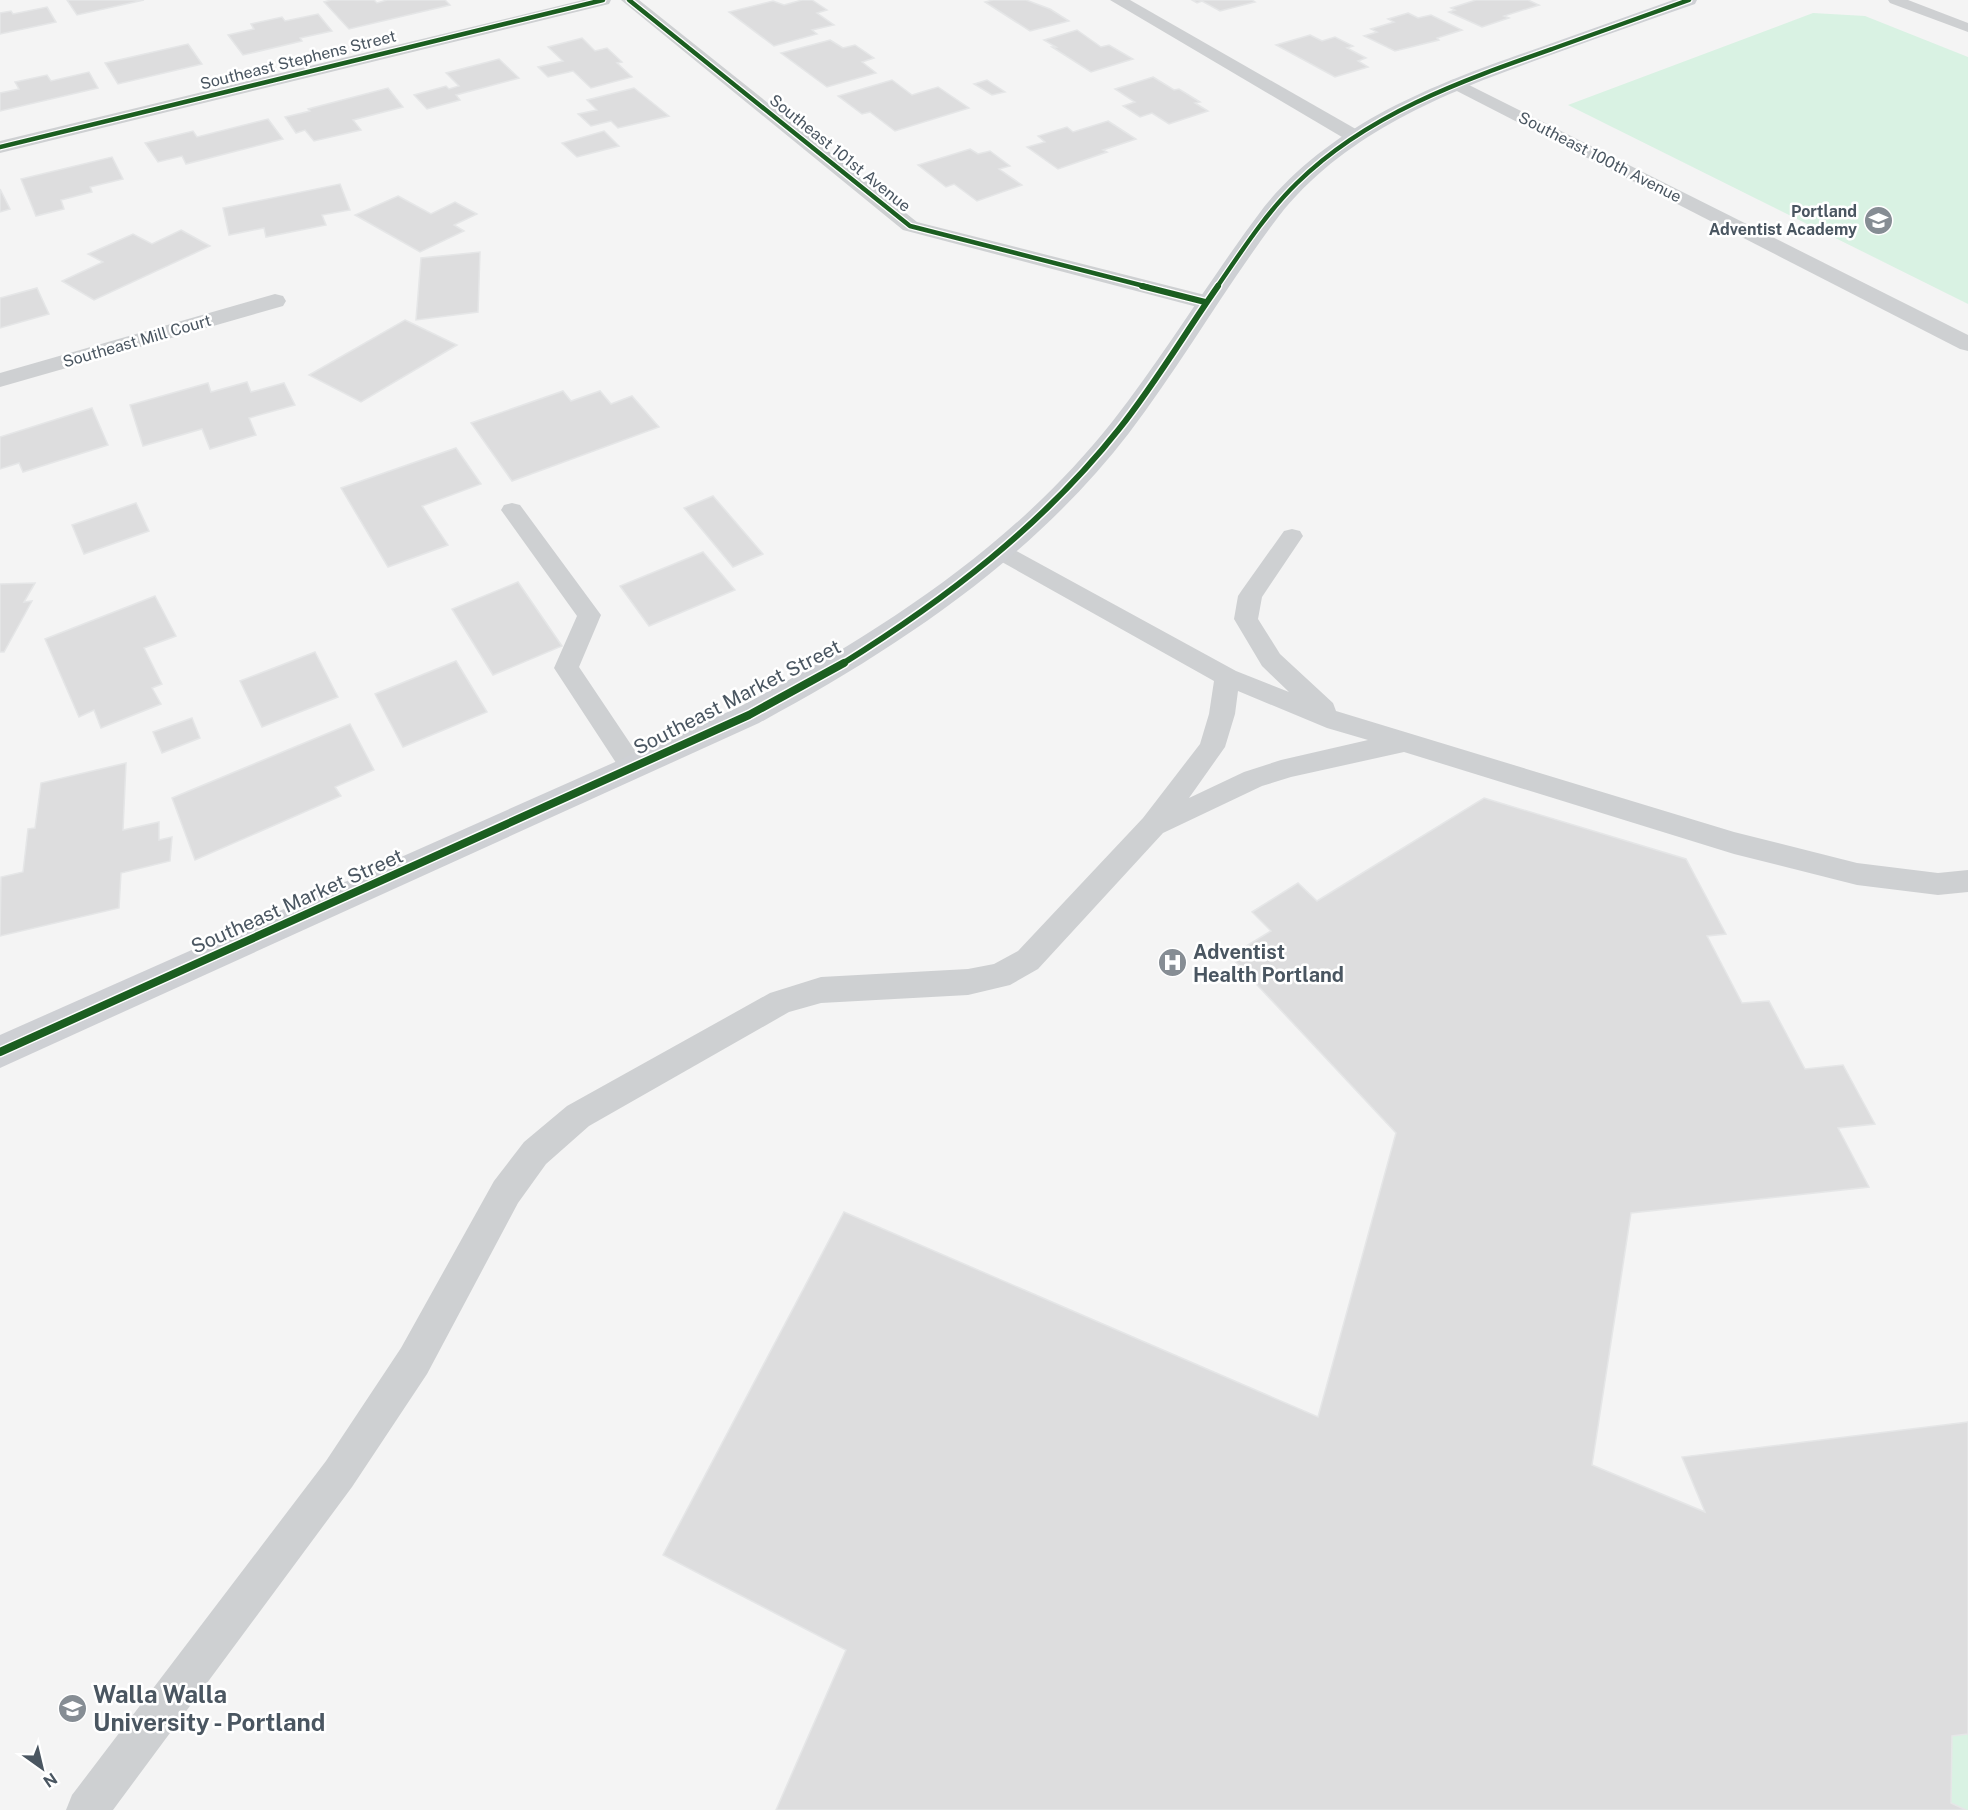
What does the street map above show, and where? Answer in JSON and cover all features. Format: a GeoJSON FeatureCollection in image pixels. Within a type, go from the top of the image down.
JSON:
{"type":"FeatureCollection","features":[{"type":"Feature","properties":{"kind":"street","name":"Southeast Stephens Street"},"geometry":{"type":"LineString","coordinates":[[0,147],[603,0]]}},
{"type":"Feature","properties":{"kind":"street","name":"Southeast 101st Avenue"},"geometry":{"type":"LineString","coordinates":[[629,0],[898,219],[910,226],[1205,302]]}},
{"type":"Feature","properties":{"kind":"street"},"geometry":{"type":"LineString","coordinates":[[1118,0],[1354,136]]}},
{"type":"Feature","properties":{"kind":"street","name":"Southeast Market Street"},"geometry":{"type":"LineString","coordinates":[[0,1052],[749,715],[837,669],[964,583],[1041,516],[1123,424],[1205,302],[1288,192],[1354,136],[1417,100],[1689,0]]}},
{"type":"Feature","properties":{"kind":"street","name":"Southeast 100th Avenue"},"geometry":{"type":"LineString","coordinates":[[1457,84],[1968,344]]}},
{"type":"Feature","properties":{"kind":"street","name":"Southeast Mill Court"},"geometry":{"type":"LineString","coordinates":[[0,380],[275,301]]}},
{"type":"Feature","properties":{"kind":"lane"},"geometry":{"type":"LineString","coordinates":[[1895,0],[1968,28]]}},
{"type":"Feature","properties":{"kind":"lane"},"geometry":{"type":"LineString","coordinates":[[512,510],[590,615],[566,668],[633,768]]}},
{"type":"Feature","properties":{"kind":"lane"},"geometry":{"type":"LineString","coordinates":[[1293,536],[1250,596],[1246,619],[1271,660],[1336,722]]}},
{"type":"Feature","properties":{"kind":"lane"},"geometry":{"type":"LineString","coordinates":[[1001,552],[1227,678],[1336,722],[1734,843],[1857,874],[1938,884],[1968,881]]}},
{"type":"Feature","properties":{"kind":"lane"},"geometry":{"type":"LineString","coordinates":[[87,1810],[339,1474],[414,1361],[506,1192],[535,1153],[578,1116],[781,1002],[821,990],[968,982],[1000,976],[1028,960],[1153,826],[1212,747],[1222,714],[1227,678]]}},
{"type":"Feature","properties":{"kind":"lane"},"geometry":{"type":"LineString","coordinates":[[1153,826],[1253,778],[1290,767],[1403,742]]}},
{"type":"Feature","properties":{"kind":"green space","name":"Portland Adventist Academy"},"geometry":{"type":"Polygon","coordinates":[[[1813,13],[1865,16],[1968,57],[1968,304],[1568,105],[1813,13]]]}},
{"type":"Feature","properties":{"kind":"green space"},"geometry":{"type":"Polygon","coordinates":[[[1968,1734],[1968,1810],[1966,1810],[1951,1803],[1952,1736],[1968,1734]]]}},
{"type":"Feature","properties":{"kind":"building"},"geometry":{"type":"Polygon","coordinates":[[[67,0],[144,0],[77,15],[67,0]]]}},
{"type":"Feature","properties":{"kind":"building"},"geometry":{"type":"Polygon","coordinates":[[[374,0],[377,3],[387,0],[445,0],[450,5],[349,29],[324,2],[374,0]]]}},
{"type":"Feature","properties":{"kind":"building"},"geometry":{"type":"Polygon","coordinates":[[[812,0],[827,10],[817,13],[834,25],[812,30],[817,34],[774,46],[729,12],[773,1],[784,5],[812,0]]]}},
{"type":"Feature","properties":{"kind":"building"},"geometry":{"type":"Polygon","coordinates":[[[1026,0],[1050,9],[1069,21],[1030,31],[985,2],[1026,0]]]}},
{"type":"Feature","properties":{"kind":"building"},"geometry":{"type":"Polygon","coordinates":[[[1192,0],[1252,0],[1255,2],[1220,11],[1202,1],[1197,3],[1192,0]]]}},
{"type":"Feature","properties":{"kind":"building"},"geometry":{"type":"Polygon","coordinates":[[[1476,0],[1528,0],[1539,5],[1504,16],[1509,18],[1482,27],[1449,12],[1455,10],[1451,8],[1476,0]]]}},
{"type":"Feature","properties":{"kind":"building"},"geometry":{"type":"Polygon","coordinates":[[[47,7],[56,22],[0,34],[0,13],[11,11],[13,14],[47,7]]]}},
{"type":"Feature","properties":{"kind":"building"},"geometry":{"type":"Polygon","coordinates":[[[1408,13],[1418,18],[1431,15],[1462,30],[1437,38],[1439,40],[1395,51],[1364,36],[1377,32],[1371,29],[1394,22],[1388,19],[1408,13]]]}},
{"type":"Feature","properties":{"kind":"building"},"geometry":{"type":"Polygon","coordinates":[[[318,14],[332,31],[300,38],[302,41],[243,55],[228,35],[254,29],[251,24],[282,17],[285,21],[318,14]]]}},
{"type":"Feature","properties":{"kind":"building"},"geometry":{"type":"Polygon","coordinates":[[[1077,30],[1101,47],[1109,45],[1133,59],[1091,72],[1044,40],[1077,30]]]}},
{"type":"Feature","properties":{"kind":"building"},"geometry":{"type":"Polygon","coordinates":[[[1310,35],[1322,41],[1335,37],[1353,46],[1347,48],[1366,58],[1358,61],[1368,67],[1335,77],[1276,45],[1310,35]]]}},
{"type":"Feature","properties":{"kind":"building"},"geometry":{"type":"Polygon","coordinates":[[[582,38],[595,51],[607,48],[622,62],[617,63],[632,77],[591,88],[573,71],[548,77],[538,67],[563,61],[548,47],[582,38]]]}},
{"type":"Feature","properties":{"kind":"building"},"geometry":{"type":"Polygon","coordinates":[[[830,40],[843,48],[855,45],[874,58],[862,62],[876,73],[827,87],[781,53],[830,40]]]}},
{"type":"Feature","properties":{"kind":"building"},"geometry":{"type":"Polygon","coordinates":[[[188,44],[202,64],[118,84],[105,63],[188,44]]]}},
{"type":"Feature","properties":{"kind":"building"},"geometry":{"type":"Polygon","coordinates":[[[499,59],[519,78],[456,95],[460,100],[427,109],[414,95],[446,86],[449,89],[459,86],[446,73],[499,59]]]}},
{"type":"Feature","properties":{"kind":"building"},"geometry":{"type":"Polygon","coordinates":[[[89,72],[98,88],[0,111],[0,93],[19,89],[15,82],[47,75],[51,81],[89,72]]]}},
{"type":"Feature","properties":{"kind":"building"},"geometry":{"type":"Polygon","coordinates":[[[1153,77],[1174,90],[1179,89],[1200,102],[1195,103],[1208,111],[1169,124],[1152,113],[1140,117],[1123,106],[1135,102],[1115,89],[1153,77]]]}},
{"type":"Feature","properties":{"kind":"building"},"geometry":{"type":"Polygon","coordinates":[[[892,80],[912,95],[938,87],[969,108],[895,131],[870,112],[862,114],[838,96],[892,80]]]}},
{"type":"Feature","properties":{"kind":"building"},"geometry":{"type":"Polygon","coordinates":[[[987,80],[1005,92],[992,95],[974,84],[987,80]]]}},
{"type":"Feature","properties":{"kind":"building"},"geometry":{"type":"Polygon","coordinates":[[[388,88],[403,107],[353,120],[361,130],[314,141],[305,130],[296,133],[285,117],[310,111],[308,109],[388,88]]]}},
{"type":"Feature","properties":{"kind":"building"},"geometry":{"type":"Polygon","coordinates":[[[634,88],[669,116],[618,128],[611,121],[591,126],[578,114],[597,110],[587,100],[634,88]]]}},
{"type":"Feature","properties":{"kind":"building"},"geometry":{"type":"Polygon","coordinates":[[[268,119],[283,139],[186,164],[182,156],[158,162],[145,143],[193,131],[197,137],[268,119]]]}},
{"type":"Feature","properties":{"kind":"building"},"geometry":{"type":"Polygon","coordinates":[[[1108,121],[1136,139],[1058,169],[1027,147],[1045,142],[1038,136],[1067,127],[1073,132],[1108,121]]]}},
{"type":"Feature","properties":{"kind":"building"},"geometry":{"type":"Polygon","coordinates":[[[604,131],[619,146],[577,157],[562,143],[604,131]]]}},
{"type":"Feature","properties":{"kind":"building"},"geometry":{"type":"Polygon","coordinates":[[[970,149],[978,154],[990,151],[1010,166],[999,169],[1022,185],[977,201],[954,184],[946,187],[918,165],[970,149]]]}},
{"type":"Feature","properties":{"kind":"building"},"geometry":{"type":"Polygon","coordinates":[[[112,157],[123,179],[90,187],[92,192],[61,200],[64,209],[36,216],[21,179],[112,157]]]}},
{"type":"Feature","properties":{"kind":"building"},"geometry":{"type":"Polygon","coordinates":[[[340,184],[350,210],[322,215],[326,225],[266,237],[264,228],[229,235],[223,208],[340,184]]]}},
{"type":"Feature","properties":{"kind":"building"},"geometry":{"type":"Polygon","coordinates":[[[0,189],[10,209],[0,212],[0,189]]]}},
{"type":"Feature","properties":{"kind":"building"},"geometry":{"type":"Polygon","coordinates":[[[398,196],[431,214],[455,202],[477,214],[454,225],[464,231],[420,252],[355,215],[398,196]]]}},
{"type":"Feature","properties":{"kind":"building"},"geometry":{"type":"Polygon","coordinates":[[[181,230],[210,246],[94,300],[62,281],[103,262],[88,254],[133,234],[152,244],[181,230]]]}},
{"type":"Feature","properties":{"kind":"building"},"geometry":{"type":"Polygon","coordinates":[[[480,252],[478,312],[416,320],[421,258],[480,252]]]}},
{"type":"Feature","properties":{"kind":"building"},"geometry":{"type":"Polygon","coordinates":[[[37,288],[49,314],[0,328],[0,298],[37,288]]]}},
{"type":"Feature","properties":{"kind":"building"},"geometry":{"type":"Polygon","coordinates":[[[405,320],[457,345],[361,402],[309,375],[405,320]]]}},
{"type":"Feature","properties":{"kind":"building"},"geometry":{"type":"Polygon","coordinates":[[[247,382],[251,392],[284,383],[295,405],[249,418],[256,435],[210,449],[202,429],[143,446],[130,405],[208,383],[211,392],[247,382]]]}},
{"type":"Feature","properties":{"kind":"building"},"geometry":{"type":"Polygon","coordinates":[[[563,391],[571,401],[600,391],[611,404],[632,396],[659,427],[512,481],[471,423],[563,391]]]}},
{"type":"Feature","properties":{"kind":"building"},"geometry":{"type":"Polygon","coordinates":[[[92,408],[108,445],[23,472],[19,463],[0,469],[0,437],[92,408]]]}},
{"type":"Feature","properties":{"kind":"building"},"geometry":{"type":"Polygon","coordinates":[[[456,448],[481,484],[422,506],[448,545],[388,567],[341,488],[456,448]]]}},
{"type":"Feature","properties":{"kind":"building"},"geometry":{"type":"Polygon","coordinates":[[[713,496],[763,554],[733,567],[684,508],[713,496]]]}},
{"type":"Feature","properties":{"kind":"building"},"geometry":{"type":"Polygon","coordinates":[[[136,503],[149,531],[84,554],[72,525],[136,503]]]}},
{"type":"Feature","properties":{"kind":"building"},"geometry":{"type":"Polygon","coordinates":[[[703,552],[735,590],[649,626],[620,586],[703,552]]]}},
{"type":"Feature","properties":{"kind":"building"},"geometry":{"type":"Polygon","coordinates":[[[518,582],[562,646],[493,675],[452,609],[518,582]]]}},
{"type":"Feature","properties":{"kind":"building"},"geometry":{"type":"Polygon","coordinates":[[[35,583],[24,602],[32,601],[4,652],[0,652],[0,584],[35,583]]]}},
{"type":"Feature","properties":{"kind":"building"},"geometry":{"type":"Polygon","coordinates":[[[155,596],[176,636],[144,648],[162,684],[152,688],[161,704],[101,728],[94,710],[79,717],[45,639],[155,596]]]}},
{"type":"Feature","properties":{"kind":"building"},"geometry":{"type":"Polygon","coordinates":[[[315,652],[338,697],[262,727],[240,681],[315,652]]]}},
{"type":"Feature","properties":{"kind":"building"},"geometry":{"type":"Polygon","coordinates":[[[456,661],[487,712],[403,747],[375,694],[456,661]]]}},
{"type":"Feature","properties":{"kind":"building"},"geometry":{"type":"Polygon","coordinates":[[[192,718],[200,738],[162,753],[153,732],[192,718]]]}},
{"type":"Feature","properties":{"kind":"building"},"geometry":{"type":"Polygon","coordinates":[[[350,724],[374,770],[335,787],[341,796],[195,860],[172,798],[350,724]]]}},
{"type":"Feature","properties":{"kind":"building"},"geometry":{"type":"Polygon","coordinates":[[[126,763],[123,830],[159,822],[159,840],[172,837],[170,861],[121,873],[119,908],[0,936],[1,877],[23,872],[28,829],[35,828],[41,783],[126,763]]]}},
{"type":"Feature","properties":{"kind":"building"},"geometry":{"type":"Polygon","coordinates":[[[1484,798],[1686,859],[1726,934],[1707,936],[1742,1003],[1769,1001],[1805,1069],[1843,1065],[1875,1124],[1838,1128],[1869,1187],[1631,1213],[1592,1465],[1705,1512],[1682,1457],[1968,1422],[1968,1734],[1952,1736],[1951,1803],[1966,1810],[776,1810],[846,1650],[663,1555],[844,1212],[1318,1417],[1396,1133],[1230,956],[1271,931],[1252,912],[1298,883],[1317,901],[1484,798]]]}},
{"type":"Feature","properties":{"kind":"cycle path"},"geometry":{"type":"LineString","coordinates":[[0,147],[603,0]]}},
{"type":"Feature","properties":{"kind":"cycle path"},"geometry":{"type":"LineString","coordinates":[[629,0],[910,226],[1205,302]]}},
{"type":"Feature","properties":{"kind":"cycle path"},"geometry":{"type":"LineString","coordinates":[[0,1052],[749,715],[886,637],[971,576],[1011,542],[1085,467],[1125,421],[1227,272],[1272,212],[1295,184],[1330,154],[1385,118],[1442,90],[1689,0]]}},
{"type":"Feature","properties":{"kind":"place","name":"Portland Adventist Academy"},"geometry":{"type":"Point","coordinates":[1878,220]}},
{"type":"Feature","properties":{"kind":"place","name":"Adventist Health Portland"},"geometry":{"type":"Point","coordinates":[1172,963]}},
{"type":"Feature","properties":{"kind":"place","name":"Walla Walla University - Portland"},"geometry":{"type":"Point","coordinates":[72,1708]}}]}
